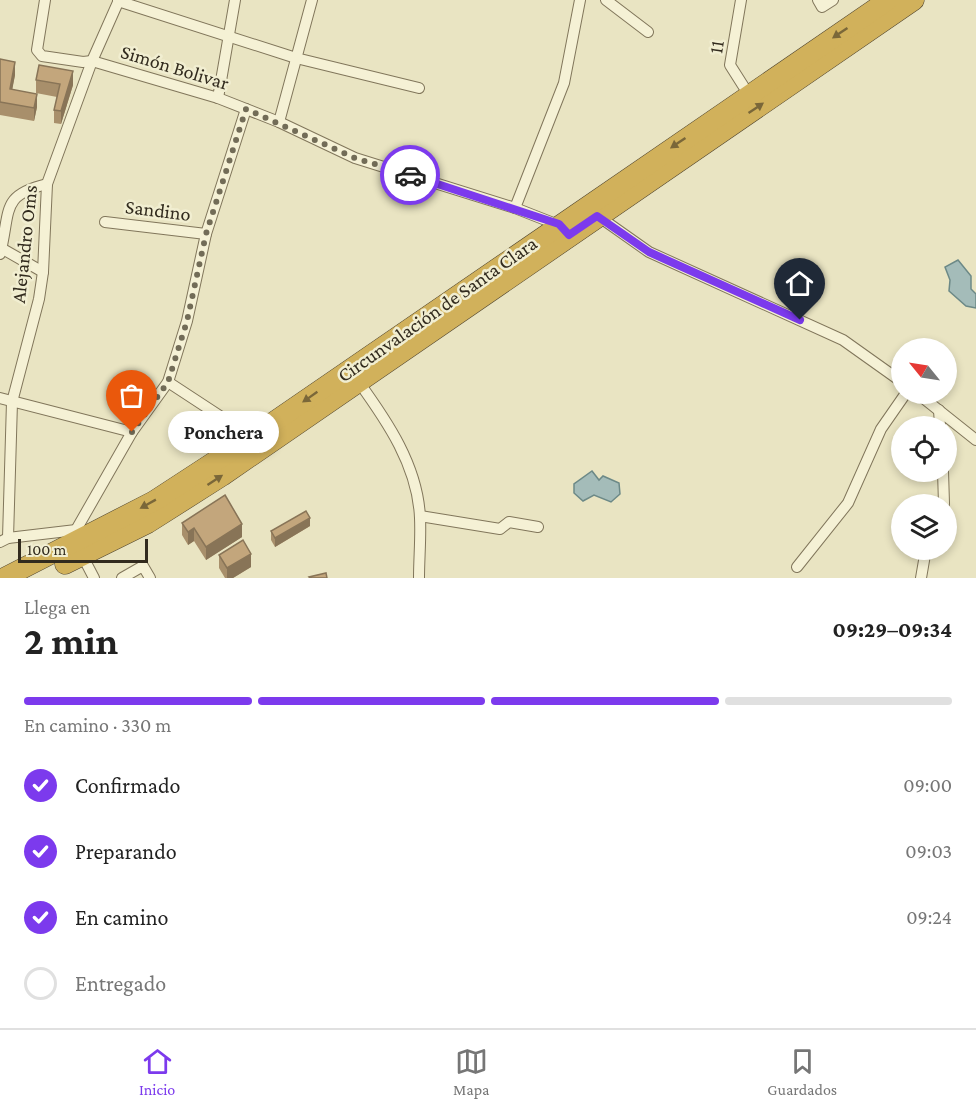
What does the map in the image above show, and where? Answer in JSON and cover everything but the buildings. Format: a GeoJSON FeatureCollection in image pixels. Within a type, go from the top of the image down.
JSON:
{"type":"FeatureCollection","features":[{"type":"Feature","properties":{"kind":"highway","name":"Circunvalación de Santa Clara"},"geometry":{"type":"LineString","coordinates":[[4,578],[80,542],[154,501],[564,230],[597,216],[914,0]]}},
{"type":"Feature","properties":{"kind":"highway","name":"Circunvalación de Santa Clara"},"geometry":{"type":"LineString","coordinates":[[35,578],[80,542],[157,517],[222,476],[357,381],[749,95],[884,1]]}},
{"type":"Feature","properties":{"kind":"street","name":"Simón Bolivar"},"geometry":{"type":"LineString","coordinates":[[45,0],[37,50],[42,56],[83,62],[92,61],[218,98],[279,122],[355,158],[515,208],[564,230]]}},
{"type":"Feature","properties":{"kind":"street"},"geometry":{"type":"LineString","coordinates":[[218,98],[235,0]]}},
{"type":"Feature","properties":{"kind":"street"},"geometry":{"type":"LineString","coordinates":[[279,122],[312,0]]}},
{"type":"Feature","properties":{"kind":"street"},"geometry":{"type":"LineString","coordinates":[[515,208],[564,83],[580,0]]}},
{"type":"Feature","properties":{"kind":"street"},"geometry":{"type":"LineString","coordinates":[[606,0],[648,32]]}},
{"type":"Feature","properties":{"kind":"street","name":"11"},"geometry":{"type":"LineString","coordinates":[[741,0],[730,65],[749,95]]}},
{"type":"Feature","properties":{"kind":"street"},"geometry":{"type":"LineString","coordinates":[[820,4],[833,0]]}},
{"type":"Feature","properties":{"kind":"street"},"geometry":{"type":"LineString","coordinates":[[118,1],[296,58],[419,88]]}},
{"type":"Feature","properties":{"kind":"street","name":"Alejandro Oms"},"geometry":{"type":"LineString","coordinates":[[4,540],[12,402],[39,299],[43,272],[47,184],[92,61],[118,1]]}},
{"type":"Feature","properties":{"kind":"street"},"geometry":{"type":"LineString","coordinates":[[94,578],[80,542],[132,432],[168,382],[187,321],[206,234],[246,109]]}},
{"type":"Feature","properties":{"kind":"street"},"geometry":{"type":"LineString","coordinates":[[43,272],[1,251],[7,207],[13,195],[25,188],[47,184]]}},
{"type":"Feature","properties":{"kind":"street"},"geometry":{"type":"LineString","coordinates":[[597,216],[649,252],[843,340],[891,374]]}},
{"type":"Feature","properties":{"kind":"street","name":"Sandino"},"geometry":{"type":"LineString","coordinates":[[105,222],[206,234]]}},
{"type":"Feature","properties":{"kind":"street"},"geometry":{"type":"LineString","coordinates":[[357,381],[385,418],[406,459],[420,516],[419,578]]}},
{"type":"Feature","properties":{"kind":"street"},"geometry":{"type":"LineString","coordinates":[[168,382],[229,422],[246,441]]}},
{"type":"Feature","properties":{"kind":"street"},"geometry":{"type":"LineString","coordinates":[[0,398],[132,432]]}},
{"type":"Feature","properties":{"kind":"street"},"geometry":{"type":"LineString","coordinates":[[796,567],[848,503],[881,429],[898,404]]}},
{"type":"Feature","properties":{"kind":"street"},"geometry":{"type":"LineString","coordinates":[[931,404],[976,440]]}},
{"type":"Feature","properties":{"kind":"street"},"geometry":{"type":"LineString","coordinates":[[939,410],[939,416]]}},
{"type":"Feature","properties":{"kind":"street"},"geometry":{"type":"LineString","coordinates":[[420,516],[500,529],[510,522],[538,527]]}},
{"type":"Feature","properties":{"kind":"street"},"geometry":{"type":"LineString","coordinates":[[4,540],[80,542]]}},
{"type":"Feature","properties":{"kind":"street"},"geometry":{"type":"LineString","coordinates":[[921,578],[924,560]]}},
{"type":"Feature","properties":{"kind":"street"},"geometry":{"type":"LineString","coordinates":[[122,578],[143,566],[150,578]]}},
{"type":"Feature","properties":{"kind":"water"},"geometry":{"type":"Polygon","coordinates":[[[958,260],[971,276],[971,289],[976,294],[976,308],[966,306],[949,291],[950,280],[945,267],[958,260]]]}},
{"type":"Feature","properties":{"kind":"water"},"geometry":{"type":"Polygon","coordinates":[[[592,471],[599,480],[603,476],[619,483],[620,494],[611,502],[594,495],[583,501],[574,493],[574,484],[592,471]]]}},
{"type":"Feature","properties":{"kind":"way so far"},"geometry":{"type":"LineString","coordinates":[[132,432],[168,382],[187,321],[206,234],[246,109],[355,158],[410,175]]}},
{"type":"Feature","properties":{"kind":"place","name":"Ponchera"},"geometry":{"type":"Point","coordinates":[132,432]}},
{"type":"Feature","properties":{"kind":"route"},"geometry":{"type":"LineString","coordinates":[[410,175],[559,224],[569,235],[597,216],[649,252],[800,320]]}}]}
